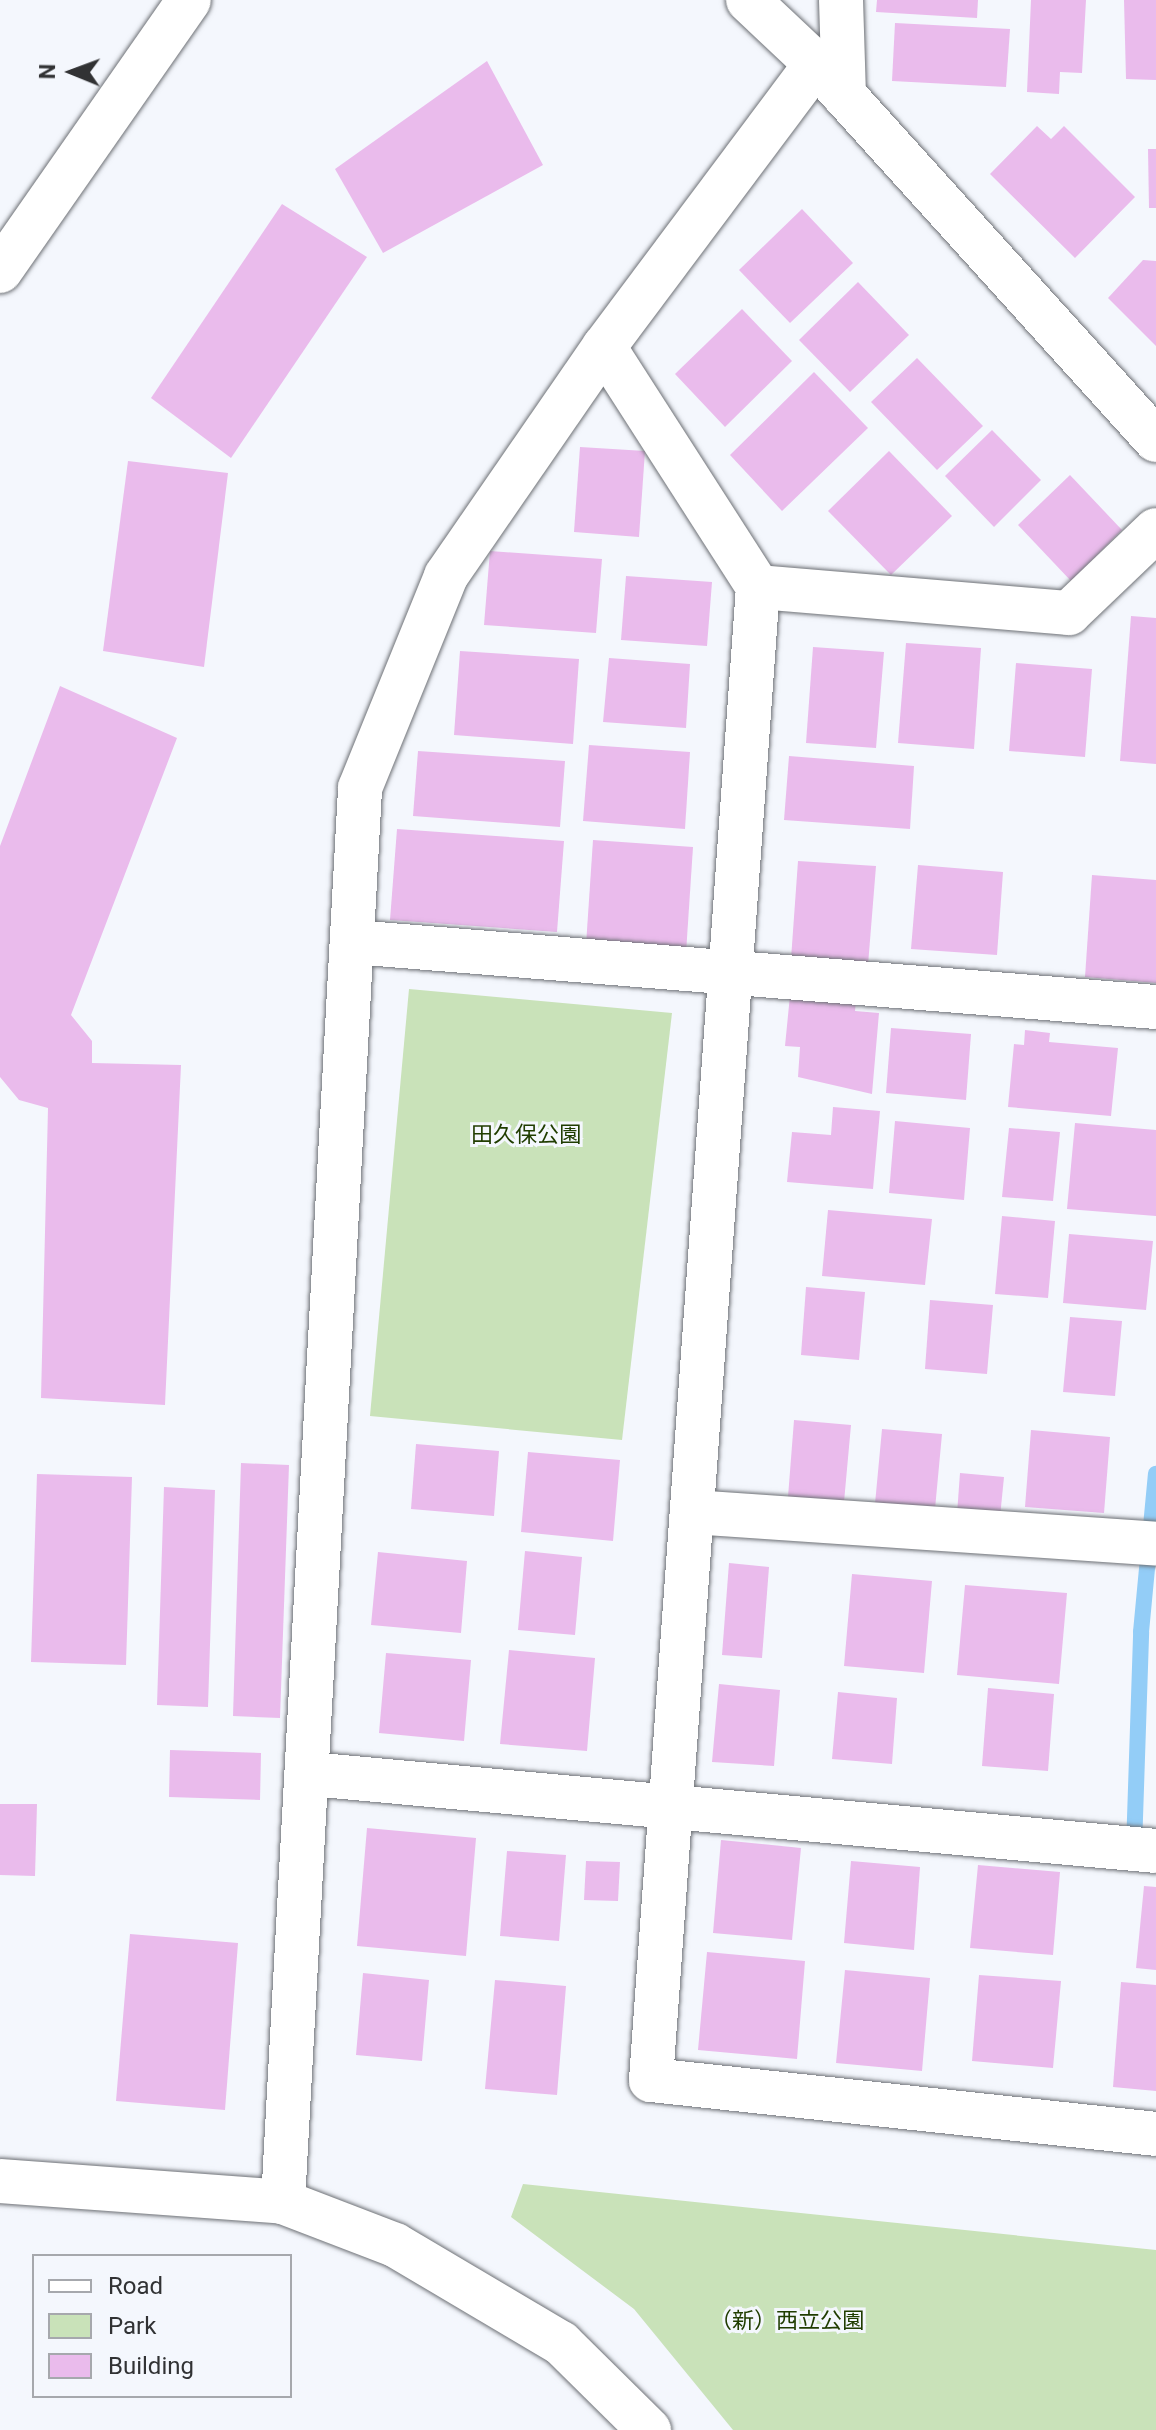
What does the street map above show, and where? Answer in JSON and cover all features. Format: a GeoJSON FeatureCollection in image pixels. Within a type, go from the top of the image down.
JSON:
{"type":"FeatureCollection","features":[{"type":"Feature","properties":{"kind":"street"},"geometry":{"type":"LineString","coordinates":[[0,271],[189,0]]}},
{"type":"Feature","properties":{"kind":"street"},"geometry":{"type":"LineString","coordinates":[[748,0],[830,80],[1156,440]]}},
{"type":"Feature","properties":{"kind":"street"},"geometry":{"type":"LineString","coordinates":[[283,2202],[310,1774],[360,788],[446,576],[604,347],[830,80],[841,0]]}},
{"type":"Feature","properties":{"kind":"street"},"geometry":{"type":"LineString","coordinates":[[604,347],[758,587],[651,2080],[1156,2134]]}},
{"type":"Feature","properties":{"kind":"street"},"geometry":{"type":"LineString","coordinates":[[758,587],[1069,613],[1156,530]]}},
{"type":"Feature","properties":{"kind":"street"},"geometry":{"type":"LineString","coordinates":[[353,942],[730,977],[1156,1007]]}},
{"type":"Feature","properties":{"kind":"street"},"geometry":{"type":"LineString","coordinates":[[692,1512],[1156,1544]]}},
{"type":"Feature","properties":{"kind":"street"},"geometry":{"type":"LineString","coordinates":[[310,1774],[1156,1851]]}},
{"type":"Feature","properties":{"kind":"street"},"geometry":{"type":"LineString","coordinates":[[0,2181],[283,2202],[395,2245],[561,2343],[649,2430]]}},
{"type":"Feature","properties":{"kind":"green space","name":"田久保公園"},"geometry":{"type":"Polygon","coordinates":[[[409,989],[672,1013],[622,1440],[370,1416],[409,989]]]}},
{"type":"Feature","properties":{"kind":"green space","name":"（新）西立公園"},"geometry":{"type":"Polygon","coordinates":[[[523,2184],[1156,2250],[1156,2430],[733,2430],[634,2309],[511,2217],[523,2184]]]}},
{"type":"Feature","properties":{"kind":"building"},"geometry":{"type":"Polygon","coordinates":[[[877,0],[978,0],[977,18],[876,12],[877,0]]]}},
{"type":"Feature","properties":{"kind":"building"},"geometry":{"type":"Polygon","coordinates":[[[1031,0],[1086,0],[1082,73],[1060,72],[1059,94],[1027,92],[1031,0]]]}},
{"type":"Feature","properties":{"kind":"building"},"geometry":{"type":"Polygon","coordinates":[[[1124,0],[1156,0],[1156,80],[1126,79],[1124,0]]]}},
{"type":"Feature","properties":{"kind":"building"},"geometry":{"type":"Polygon","coordinates":[[[895,23],[1010,29],[1006,87],[892,81],[895,23]]]}},
{"type":"Feature","properties":{"kind":"building"},"geometry":{"type":"Polygon","coordinates":[[[487,61],[543,165],[383,253],[335,169],[487,61]]]}},
{"type":"Feature","properties":{"kind":"building"},"geometry":{"type":"Polygon","coordinates":[[[1037,126],[1051,139],[1064,126],[1135,197],[1075,258],[990,174],[1037,126]]]}},
{"type":"Feature","properties":{"kind":"building"},"geometry":{"type":"Polygon","coordinates":[[[1148,149],[1156,149],[1156,208],[1149,208],[1148,149]]]}},
{"type":"Feature","properties":{"kind":"building"},"geometry":{"type":"Polygon","coordinates":[[[282,204],[367,257],[231,458],[151,398],[282,204]]]}},
{"type":"Feature","properties":{"kind":"building"},"geometry":{"type":"Polygon","coordinates":[[[802,209],[853,263],[790,323],[739,270],[802,209]]]}},
{"type":"Feature","properties":{"kind":"building"},"geometry":{"type":"Polygon","coordinates":[[[1143,260],[1156,261],[1156,346],[1108,298],[1143,260]]]}},
{"type":"Feature","properties":{"kind":"building"},"geometry":{"type":"Polygon","coordinates":[[[858,282],[909,335],[850,392],[799,340],[858,282]]]}},
{"type":"Feature","properties":{"kind":"building"},"geometry":{"type":"Polygon","coordinates":[[[742,309],[792,361],[725,427],[675,374],[742,309]]]}},
{"type":"Feature","properties":{"kind":"building"},"geometry":{"type":"Polygon","coordinates":[[[917,358],[983,426],[937,470],[871,402],[917,358]]]}},
{"type":"Feature","properties":{"kind":"building"},"geometry":{"type":"Polygon","coordinates":[[[814,372],[868,428],[782,511],[730,455],[814,372]]]}},
{"type":"Feature","properties":{"kind":"building"},"geometry":{"type":"Polygon","coordinates":[[[992,430],[1041,480],[994,527],[945,476],[992,430]]]}},
{"type":"Feature","properties":{"kind":"building"},"geometry":{"type":"Polygon","coordinates":[[[580,447],[645,451],[639,537],[574,532],[580,447]]]}},
{"type":"Feature","properties":{"kind":"building"},"geometry":{"type":"Polygon","coordinates":[[[889,451],[952,516],[891,575],[828,511],[889,451]]]}},
{"type":"Feature","properties":{"kind":"building"},"geometry":{"type":"Polygon","coordinates":[[[128,461],[228,473],[204,667],[103,651],[128,461]]]}},
{"type":"Feature","properties":{"kind":"building"},"geometry":{"type":"Polygon","coordinates":[[[1070,475],[1122,530],[1071,581],[1018,525],[1070,475]]]}},
{"type":"Feature","properties":{"kind":"building"},"geometry":{"type":"Polygon","coordinates":[[[490,551],[602,559],[596,633],[484,625],[490,551]]]}},
{"type":"Feature","properties":{"kind":"building"},"geometry":{"type":"Polygon","coordinates":[[[626,576],[712,582],[707,646],[621,640],[626,576]]]}},
{"type":"Feature","properties":{"kind":"building"},"geometry":{"type":"Polygon","coordinates":[[[1131,616],[1156,618],[1156,764],[1120,761],[1131,616]]]}},
{"type":"Feature","properties":{"kind":"building"},"geometry":{"type":"Polygon","coordinates":[[[906,643],[981,648],[974,749],[898,743],[906,643]]]}},
{"type":"Feature","properties":{"kind":"building"},"geometry":{"type":"Polygon","coordinates":[[[813,647],[884,652],[876,748],[806,743],[813,647]]]}},
{"type":"Feature","properties":{"kind":"building"},"geometry":{"type":"Polygon","coordinates":[[[460,651],[579,659],[573,744],[454,735],[460,651]]]}},
{"type":"Feature","properties":{"kind":"building"},"geometry":{"type":"Polygon","coordinates":[[[609,658],[690,664],[686,728],[603,722],[609,658]]]}},
{"type":"Feature","properties":{"kind":"building"},"geometry":{"type":"Polygon","coordinates":[[[1016,663],[1092,669],[1085,757],[1009,751],[1016,663]]]}},
{"type":"Feature","properties":{"kind":"building"},"geometry":{"type":"Polygon","coordinates":[[[60,686],[177,738],[71,1015],[92,1041],[92,1063],[181,1065],[165,1405],[41,1398],[48,1108],[19,1100],[0,1077],[0,846],[60,686]]]}},
{"type":"Feature","properties":{"kind":"building"},"geometry":{"type":"Polygon","coordinates":[[[589,745],[690,752],[685,829],[583,821],[589,745]]]}},
{"type":"Feature","properties":{"kind":"building"},"geometry":{"type":"Polygon","coordinates":[[[418,751],[565,761],[560,827],[413,816],[418,751]]]}},
{"type":"Feature","properties":{"kind":"building"},"geometry":{"type":"Polygon","coordinates":[[[789,756],[914,766],[910,829],[784,820],[789,756]]]}},
{"type":"Feature","properties":{"kind":"building"},"geometry":{"type":"Polygon","coordinates":[[[397,829],[564,841],[557,932],[390,920],[397,829]]]}},
{"type":"Feature","properties":{"kind":"building"},"geometry":{"type":"Polygon","coordinates":[[[593,840],[693,847],[686,953],[586,945],[593,840]]]}},
{"type":"Feature","properties":{"kind":"building"},"geometry":{"type":"Polygon","coordinates":[[[798,861],[876,866],[868,965],[791,959],[798,861]]]}},
{"type":"Feature","properties":{"kind":"building"},"geometry":{"type":"Polygon","coordinates":[[[918,865],[1003,872],[997,955],[911,949],[918,865]]]}},
{"type":"Feature","properties":{"kind":"building"},"geometry":{"type":"Polygon","coordinates":[[[1092,875],[1156,880],[1156,983],[1085,977],[1092,875]]]}},
{"type":"Feature","properties":{"kind":"building"},"geometry":{"type":"Polygon","coordinates":[[[791,985],[857,991],[855,1011],[879,1013],[872,1094],[798,1077],[800,1047],[785,1046],[791,985]]]}},
{"type":"Feature","properties":{"kind":"building"},"geometry":{"type":"Polygon","coordinates":[[[891,1028],[971,1034],[966,1100],[886,1093],[891,1028]]]}},
{"type":"Feature","properties":{"kind":"building"},"geometry":{"type":"Polygon","coordinates":[[[1025,1030],[1050,1033],[1049,1042],[1118,1048],[1111,1116],[1008,1107],[1014,1044],[1024,1045],[1025,1030]]]}},
{"type":"Feature","properties":{"kind":"building"},"geometry":{"type":"Polygon","coordinates":[[[833,1107],[880,1111],[873,1189],[787,1182],[792,1132],[831,1135],[833,1107]]]}},
{"type":"Feature","properties":{"kind":"building"},"geometry":{"type":"Polygon","coordinates":[[[895,1121],[970,1128],[964,1200],[889,1193],[895,1121]]]}},
{"type":"Feature","properties":{"kind":"building"},"geometry":{"type":"Polygon","coordinates":[[[1075,1123],[1156,1130],[1156,1216],[1067,1209],[1075,1123]]]}},
{"type":"Feature","properties":{"kind":"building"},"geometry":{"type":"Polygon","coordinates":[[[1009,1128],[1060,1132],[1053,1201],[1002,1197],[1009,1128]]]}},
{"type":"Feature","properties":{"kind":"building"},"geometry":{"type":"Polygon","coordinates":[[[828,1210],[932,1219],[925,1285],[822,1276],[828,1210]]]}},
{"type":"Feature","properties":{"kind":"building"},"geometry":{"type":"Polygon","coordinates":[[[1002,1216],[1055,1221],[1048,1298],[995,1294],[1002,1216]]]}},
{"type":"Feature","properties":{"kind":"building"},"geometry":{"type":"Polygon","coordinates":[[[1069,1234],[1153,1241],[1146,1310],[1063,1303],[1069,1234]]]}},
{"type":"Feature","properties":{"kind":"building"},"geometry":{"type":"Polygon","coordinates":[[[806,1287],[865,1292],[859,1360],[801,1355],[806,1287]]]}},
{"type":"Feature","properties":{"kind":"building"},"geometry":{"type":"Polygon","coordinates":[[[930,1300],[993,1305],[987,1374],[925,1369],[930,1300]]]}},
{"type":"Feature","properties":{"kind":"building"},"geometry":{"type":"Polygon","coordinates":[[[1070,1317],[1122,1321],[1115,1396],[1063,1392],[1070,1317]]]}},
{"type":"Feature","properties":{"kind":"building"},"geometry":{"type":"Polygon","coordinates":[[[794,1420],[851,1425],[844,1502],[788,1497],[794,1420]]]}},
{"type":"Feature","properties":{"kind":"building"},"geometry":{"type":"Polygon","coordinates":[[[882,1429],[942,1434],[935,1509],[875,1504],[882,1429]]]}},
{"type":"Feature","properties":{"kind":"building"},"geometry":{"type":"Polygon","coordinates":[[[1031,1430],[1110,1437],[1104,1513],[1025,1507],[1031,1430]]]}},
{"type":"Feature","properties":{"kind":"building"},"geometry":{"type":"Polygon","coordinates":[[[416,1444],[499,1451],[494,1516],[411,1509],[416,1444]]]}},
{"type":"Feature","properties":{"kind":"building"},"geometry":{"type":"Polygon","coordinates":[[[528,1452],[620,1460],[613,1541],[521,1532],[528,1452]]]}},
{"type":"Feature","properties":{"kind":"building"},"geometry":{"type":"Polygon","coordinates":[[[241,1463],[289,1465],[280,1718],[233,1716],[241,1463]]]}},
{"type":"Feature","properties":{"kind":"building"},"geometry":{"type":"Polygon","coordinates":[[[960,1473],[1004,1477],[1000,1517],[957,1514],[960,1473]]]}},
{"type":"Feature","properties":{"kind":"building"},"geometry":{"type":"Polygon","coordinates":[[[37,1474],[132,1477],[126,1665],[31,1662],[37,1474]]]}},
{"type":"Feature","properties":{"kind":"building"},"geometry":{"type":"Polygon","coordinates":[[[164,1487],[215,1490],[208,1707],[157,1705],[164,1487]]]}},
{"type":"Feature","properties":{"kind":"building"},"geometry":{"type":"Polygon","coordinates":[[[525,1551],[582,1557],[575,1635],[518,1630],[525,1551]]]}},
{"type":"Feature","properties":{"kind":"building"},"geometry":{"type":"Polygon","coordinates":[[[378,1552],[467,1561],[461,1633],[371,1625],[378,1552]]]}},
{"type":"Feature","properties":{"kind":"building"},"geometry":{"type":"Polygon","coordinates":[[[729,1563],[769,1567],[762,1658],[722,1655],[729,1563]]]}},
{"type":"Feature","properties":{"kind":"building"},"geometry":{"type":"Polygon","coordinates":[[[852,1574],[932,1581],[924,1673],[844,1666],[852,1574]]]}},
{"type":"Feature","properties":{"kind":"building"},"geometry":{"type":"Polygon","coordinates":[[[965,1585],[1067,1593],[1059,1684],[957,1675],[965,1585]]]}},
{"type":"Feature","properties":{"kind":"building"},"geometry":{"type":"Polygon","coordinates":[[[509,1650],[595,1658],[587,1751],[500,1744],[509,1650]]]}},
{"type":"Feature","properties":{"kind":"building"},"geometry":{"type":"Polygon","coordinates":[[[386,1653],[471,1660],[464,1741],[379,1733],[386,1653]]]}},
{"type":"Feature","properties":{"kind":"building"},"geometry":{"type":"Polygon","coordinates":[[[719,1684],[780,1690],[774,1766],[712,1762],[719,1684]]]}},
{"type":"Feature","properties":{"kind":"building"},"geometry":{"type":"Polygon","coordinates":[[[988,1688],[1054,1694],[1048,1771],[982,1766],[988,1688]]]}},
{"type":"Feature","properties":{"kind":"building"},"geometry":{"type":"Polygon","coordinates":[[[838,1692],[897,1698],[892,1764],[832,1759],[838,1692]]]}},
{"type":"Feature","properties":{"kind":"building"},"geometry":{"type":"Polygon","coordinates":[[[170,1750],[261,1753],[260,1800],[169,1797],[170,1750]]]}},
{"type":"Feature","properties":{"kind":"building"},"geometry":{"type":"Polygon","coordinates":[[[0,1804],[37,1804],[35,1876],[0,1875],[0,1804]]]}},
{"type":"Feature","properties":{"kind":"building"},"geometry":{"type":"Polygon","coordinates":[[[367,1828],[476,1838],[466,1956],[357,1946],[367,1828]]]}},
{"type":"Feature","properties":{"kind":"building"},"geometry":{"type":"Polygon","coordinates":[[[721,1840],[801,1848],[792,1940],[713,1933],[721,1840]]]}},
{"type":"Feature","properties":{"kind":"building"},"geometry":{"type":"Polygon","coordinates":[[[507,1851],[566,1855],[559,1941],[500,1936],[507,1851]]]}},
{"type":"Feature","properties":{"kind":"building"},"geometry":{"type":"Polygon","coordinates":[[[586,1861],[620,1862],[618,1901],[584,1900],[586,1861]]]}},
{"type":"Feature","properties":{"kind":"building"},"geometry":{"type":"Polygon","coordinates":[[[851,1861],[920,1867],[914,1950],[844,1943],[851,1861]]]}},
{"type":"Feature","properties":{"kind":"building"},"geometry":{"type":"Polygon","coordinates":[[[978,1865],[1060,1872],[1053,1955],[970,1948],[978,1865]]]}},
{"type":"Feature","properties":{"kind":"building"},"geometry":{"type":"Polygon","coordinates":[[[1144,1886],[1156,1887],[1156,1970],[1136,1968],[1144,1886]]]}},
{"type":"Feature","properties":{"kind":"building"},"geometry":{"type":"Polygon","coordinates":[[[130,1934],[238,1943],[225,2110],[116,2101],[130,1934]]]}},
{"type":"Feature","properties":{"kind":"building"},"geometry":{"type":"Polygon","coordinates":[[[707,1952],[805,1961],[797,2059],[698,2050],[707,1952]]]}},
{"type":"Feature","properties":{"kind":"building"},"geometry":{"type":"Polygon","coordinates":[[[845,1970],[930,1978],[922,2071],[836,2063],[845,1970]]]}},
{"type":"Feature","properties":{"kind":"building"},"geometry":{"type":"Polygon","coordinates":[[[363,1973],[429,1980],[422,2061],[356,2055],[363,1973]]]}},
{"type":"Feature","properties":{"kind":"building"},"geometry":{"type":"Polygon","coordinates":[[[979,1975],[1061,1981],[1053,2068],[972,2061],[979,1975]]]}},
{"type":"Feature","properties":{"kind":"building"},"geometry":{"type":"Polygon","coordinates":[[[495,1980],[566,1986],[557,2095],[485,2089],[495,1980]]]}},
{"type":"Feature","properties":{"kind":"building"},"geometry":{"type":"Polygon","coordinates":[[[1121,1982],[1156,1985],[1156,2091],[1113,2087],[1121,1982]]]}},
{"type":"Feature","properties":{"kind":"waterway"},"geometry":{"type":"LineString","coordinates":[[1134,1848],[1141,1632],[1156,1474]]}}]}
